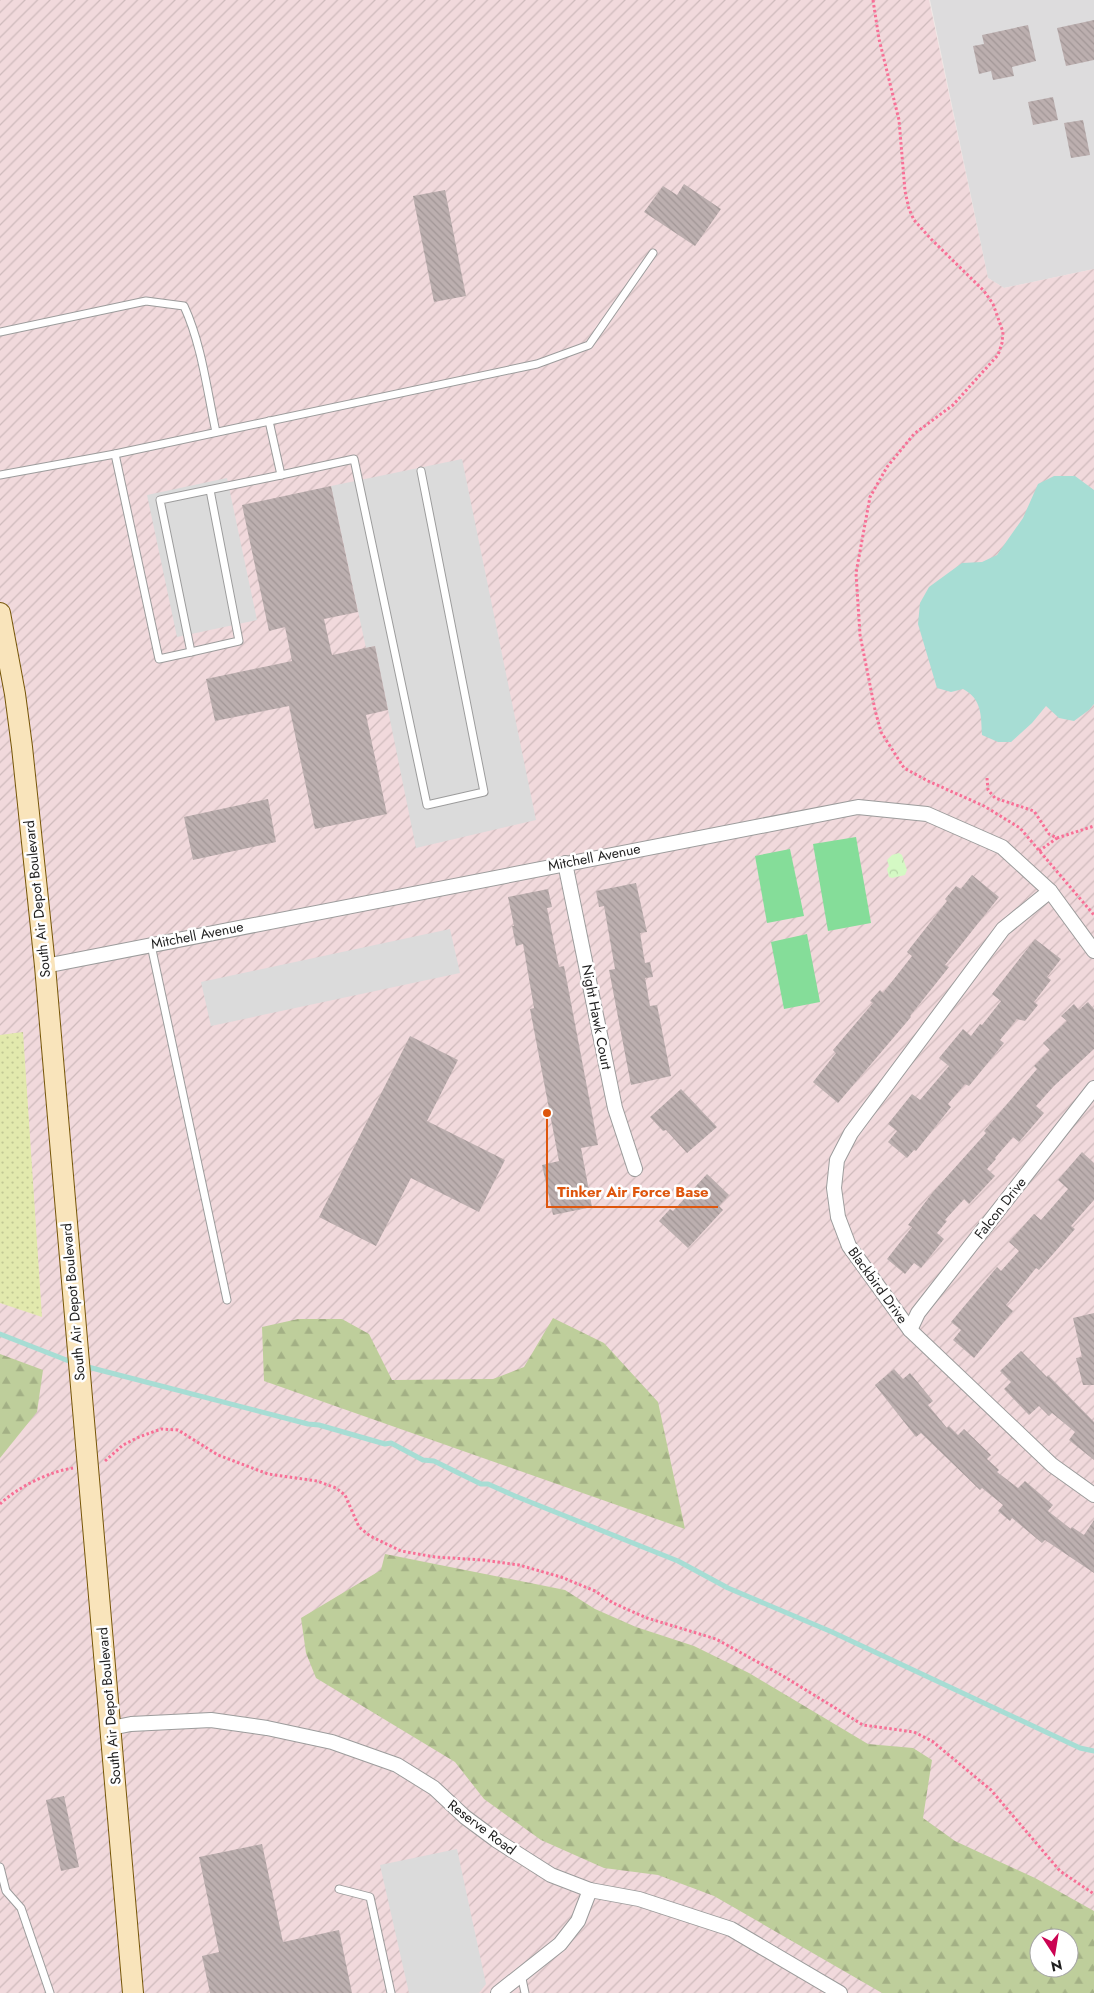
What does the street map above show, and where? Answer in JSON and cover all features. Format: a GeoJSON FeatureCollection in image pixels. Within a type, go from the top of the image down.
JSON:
{"type":"FeatureCollection","features":[{"type":"Feature","properties":{"kind":"street","name":"South Air Depot Boulevard"},"geometry":{"type":"LineString","coordinates":[[0,613],[15,694],[22,747],[44,966],[133,1993]]}},
{"type":"Feature","properties":{"kind":"street","name":"Mitchell Avenue"},"geometry":{"type":"LineString","coordinates":[[44,966],[858,807],[927,814],[1002,847],[1050,891],[1094,951]]}},
{"type":"Feature","properties":{"kind":"street","name":"Night Hawk Court"},"geometry":{"type":"LineString","coordinates":[[565,863],[615,1108],[635,1169]]}},
{"type":"Feature","properties":{"kind":"street","name":"Blackbird Drive"},"geometry":{"type":"LineString","coordinates":[[1050,891],[1003,930],[851,1133],[837,1160],[834,1188],[838,1217],[849,1246],[910,1330],[1052,1465],[1094,1495]]}},
{"type":"Feature","properties":{"kind":"street","name":"Falcon Drive"},"geometry":{"type":"LineString","coordinates":[[910,1330],[918,1313],[1094,1088]]}},
{"type":"Feature","properties":{"kind":"street","name":"Reserve Road"},"geometry":{"type":"LineString","coordinates":[[111,1728],[132,1724],[211,1720],[267,1728],[332,1742],[397,1765],[434,1788],[465,1817],[496,1840],[551,1875],[590,1890],[639,1900],[731,1929],[840,1993]]}},
{"type":"Feature","properties":{"kind":"street"},"geometry":{"type":"LineString","coordinates":[[498,1993],[560,1944],[578,1921],[590,1890]]}},
{"type":"Feature","properties":{"kind":"lane"},"geometry":{"type":"LineString","coordinates":[[0,475],[115,454],[537,364],[589,345],[653,253]]}},
{"type":"Feature","properties":{"kind":"lane"},"geometry":{"type":"LineString","coordinates":[[0,332],[146,301],[184,306],[191,321],[201,360],[216,432]]}},
{"type":"Feature","properties":{"kind":"lane"},"geometry":{"type":"LineString","coordinates":[[269,421],[281,475]]}},
{"type":"Feature","properties":{"kind":"lane"},"geometry":{"type":"LineString","coordinates":[[115,454],[159,659],[239,641],[210,490]]}},
{"type":"Feature","properties":{"kind":"lane"},"geometry":{"type":"LineString","coordinates":[[191,652],[160,500],[354,459],[426,805],[484,792],[421,471]]}},
{"type":"Feature","properties":{"kind":"lane"},"geometry":{"type":"LineString","coordinates":[[151,944],[227,1300]]}},
{"type":"Feature","properties":{"kind":"lane"},"geometry":{"type":"LineString","coordinates":[[0,1867],[6,1891],[21,1908],[50,1993]]}},
{"type":"Feature","properties":{"kind":"lane"},"geometry":{"type":"LineString","coordinates":[[339,1889],[370,1897],[392,1993]]}},
{"type":"Feature","properties":{"kind":"lane"},"geometry":{"type":"LineString","coordinates":[[521,1973],[524,1993]]}},
{"type":"Feature","properties":{"kind":"path"},"geometry":{"type":"LineString","coordinates":[[873,0],[879,39],[899,120],[905,191],[909,210],[914,220],[931,239],[984,291],[993,304],[1003,332],[998,355],[953,405],[914,434],[887,467],[870,498],[856,573],[860,635],[881,732],[904,768],[928,782],[984,806],[1020,828],[1094,915]]}},
{"type":"Feature","properties":{"kind":"path"},"geometry":{"type":"LineString","coordinates":[[987,778],[988,790],[995,798],[1034,811],[1049,834],[1056,838]]}},
{"type":"Feature","properties":{"kind":"path"},"geometry":{"type":"LineString","coordinates":[[1039,850],[1056,838],[1094,826]]}},
{"type":"Feature","properties":{"kind":"path"},"geometry":{"type":"LineString","coordinates":[[0,1504],[7,1497],[38,1479],[65,1469],[103,1462],[123,1445],[139,1437],[162,1429],[178,1430],[218,1455],[268,1474],[317,1481],[336,1488],[345,1495],[359,1527],[370,1536],[401,1551],[435,1557],[484,1560],[519,1565],[560,1577],[587,1588],[613,1603],[647,1618],[716,1639],[783,1676],[863,1725],[914,1732],[932,1741],[991,1790],[1060,1871],[1094,1894]]}},
{"type":"Feature","properties":{"kind":"shaded area"},"geometry":{"type":"Polygon","coordinates":[[[0,0],[929,0],[988,278],[1004,288],[1094,269],[1094,1993],[0,1993],[0,0]]]}},
{"type":"Feature","properties":{"kind":"shaded area"},"geometry":{"type":"Polygon","coordinates":[[[930,0],[1094,0],[1094,269],[1004,288],[988,278],[930,0]]]}},
{"type":"Feature","properties":{"kind":"shaded area"},"geometry":{"type":"Polygon","coordinates":[[[462,459],[536,820],[416,848],[375,646],[366,648],[331,486],[462,459]]]}},
{"type":"Feature","properties":{"kind":"shaded area"},"geometry":{"type":"Polygon","coordinates":[[[227,478],[257,620],[177,637],[147,495],[227,478]]]}},
{"type":"Feature","properties":{"kind":"shaded area"},"geometry":{"type":"Polygon","coordinates":[[[450,929],[460,973],[211,1026],[201,982],[450,929]]]}},
{"type":"Feature","properties":{"kind":"shaded area"},"geometry":{"type":"Polygon","coordinates":[[[457,1849],[486,1984],[479,1993],[409,1993],[380,1865],[457,1849]]]}},
{"type":"Feature","properties":{"kind":"green space"},"geometry":{"type":"Polygon","coordinates":[[[856,837],[871,923],[828,931],[813,844],[856,837]]]}},
{"type":"Feature","properties":{"kind":"green space"},"geometry":{"type":"Polygon","coordinates":[[[790,849],[804,916],[767,923],[755,856],[790,849]]]}},
{"type":"Feature","properties":{"kind":"green space"},"geometry":{"type":"Polygon","coordinates":[[[899,853],[902,855],[907,870],[905,875],[889,877],[887,860],[892,855],[899,853]]]}},
{"type":"Feature","properties":{"kind":"green space"},"geometry":{"type":"Polygon","coordinates":[[[807,934],[820,1002],[784,1009],[771,942],[807,934]]]}},
{"type":"Feature","properties":{"kind":"green space"},"geometry":{"type":"Polygon","coordinates":[[[23,1032],[42,1317],[0,1303],[0,1035],[23,1032]]]}},
{"type":"Feature","properties":{"kind":"green space"},"geometry":{"type":"Polygon","coordinates":[[[553,1318],[604,1343],[658,1402],[685,1529],[264,1381],[262,1327],[298,1319],[342,1319],[369,1334],[392,1380],[493,1379],[524,1367],[553,1318]]]}},
{"type":"Feature","properties":{"kind":"green space"},"geometry":{"type":"Polygon","coordinates":[[[0,1354],[43,1370],[37,1412],[0,1458],[0,1354]]]}},
{"type":"Feature","properties":{"kind":"green space"},"geometry":{"type":"Polygon","coordinates":[[[385,1554],[565,1590],[595,1609],[636,1627],[694,1646],[749,1673],[868,1744],[913,1748],[932,1760],[923,1818],[955,1841],[1035,1878],[1094,1911],[1094,1993],[882,1993],[714,1896],[658,1875],[604,1868],[541,1840],[484,1799],[455,1762],[316,1678],[306,1653],[301,1618],[381,1570],[385,1554]]]}},
{"type":"Feature","properties":{"kind":"water"},"geometry":{"type":"Polygon","coordinates":[[[1054,476],[1075,476],[1094,490],[1094,704],[1074,721],[1059,718],[1046,706],[1032,723],[1011,742],[998,742],[982,735],[979,708],[969,693],[963,689],[951,692],[937,688],[918,624],[920,603],[929,587],[962,563],[982,562],[997,555],[1023,518],[1038,484],[1054,476]]]}},
{"type":"Feature","properties":{"kind":"building"},"geometry":{"type":"Polygon","coordinates":[[[1094,20],[1094,60],[1066,66],[1057,28],[1094,20]]]}},
{"type":"Feature","properties":{"kind":"building"},"geometry":{"type":"Polygon","coordinates":[[[1028,25],[1036,61],[1012,67],[1014,76],[993,80],[991,71],[979,74],[973,46],[984,44],[982,35],[1028,25]]]}},
{"type":"Feature","properties":{"kind":"building"},"geometry":{"type":"Polygon","coordinates":[[[1053,97],[1058,120],[1033,125],[1028,102],[1053,97]]]}},
{"type":"Feature","properties":{"kind":"building"},"geometry":{"type":"Polygon","coordinates":[[[1083,120],[1090,155],[1071,158],[1064,123],[1083,120]]]}},
{"type":"Feature","properties":{"kind":"building"},"geometry":{"type":"Polygon","coordinates":[[[684,184],[721,209],[695,246],[644,212],[663,186],[677,195],[684,184]]]}},
{"type":"Feature","properties":{"kind":"building"},"geometry":{"type":"Polygon","coordinates":[[[445,190],[466,296],[434,302],[413,196],[445,190]]]}},
{"type":"Feature","properties":{"kind":"building"},"geometry":{"type":"Polygon","coordinates":[[[331,486],[358,612],[324,619],[332,655],[375,646],[388,710],[366,715],[387,814],[315,829],[289,706],[215,721],[206,679],[292,661],[285,627],[269,631],[242,505],[331,486]]]}},
{"type":"Feature","properties":{"kind":"building"},"geometry":{"type":"Polygon","coordinates":[[[268,799],[276,842],[193,860],[184,817],[268,799]]]}},
{"type":"Feature","properties":{"kind":"building"},"geometry":{"type":"Polygon","coordinates":[[[972,875],[999,897],[945,965],[949,967],[911,1017],[838,1103],[813,1082],[836,1053],[833,1050],[873,1003],[870,1001],[880,990],[883,993],[912,956],[907,952],[947,901],[945,899],[956,886],[961,889],[972,875]]]}},
{"type":"Feature","properties":{"kind":"building"},"geometry":{"type":"Polygon","coordinates":[[[636,883],[647,932],[640,933],[645,963],[650,962],[653,977],[645,978],[650,1006],[657,1005],[671,1076],[631,1085],[609,970],[615,969],[604,906],[599,907],[596,891],[636,883]]]}},
{"type":"Feature","properties":{"kind":"building"},"geometry":{"type":"Polygon","coordinates":[[[548,889],[552,907],[547,908],[559,967],[564,966],[598,1145],[581,1148],[592,1207],[553,1215],[542,1165],[559,1161],[530,1009],[534,1008],[523,944],[516,946],[508,897],[548,889]]]}},
{"type":"Feature","properties":{"kind":"building"},"geometry":{"type":"Polygon","coordinates":[[[1035,939],[1061,959],[1047,977],[1051,980],[1034,1002],[1038,1005],[1025,1021],[1017,1019],[1000,1040],[1004,1043],[969,1086],[965,1084],[948,1104],[951,1107],[916,1151],[914,1150],[907,1158],[888,1142],[897,1131],[888,1124],[912,1094],[920,1100],[949,1066],[939,1058],[963,1029],[971,1036],[980,1024],[982,1025],[1001,1001],[992,994],[1035,939]]]}},
{"type":"Feature","properties":{"kind":"building"},"geometry":{"type":"Polygon","coordinates":[[[1088,1002],[1094,1009],[1094,1049],[1054,1086],[1036,1106],[1044,1113],[1019,1142],[1013,1137],[995,1158],[987,1169],[995,1176],[969,1204],[964,1199],[945,1220],[947,1221],[937,1233],[944,1239],[921,1268],[914,1263],[905,1274],[887,1259],[912,1227],[908,1225],[933,1192],[986,1133],[984,1131],[1037,1069],[1034,1066],[1050,1050],[1043,1043],[1067,1021],[1061,1016],[1074,1004],[1079,1010],[1088,1002]]]}},
{"type":"Feature","properties":{"kind":"building"},"geometry":{"type":"Polygon","coordinates":[[[410,1036],[458,1060],[427,1121],[505,1160],[479,1212],[411,1178],[376,1246],[319,1217],[410,1036]]]}},
{"type":"Feature","properties":{"kind":"building"},"geometry":{"type":"Polygon","coordinates":[[[681,1089],[717,1127],[687,1153],[666,1130],[663,1131],[650,1117],[681,1089]]]}},
{"type":"Feature","properties":{"kind":"building"},"geometry":{"type":"Polygon","coordinates":[[[1082,1152],[1094,1163],[1094,1200],[1071,1226],[1075,1229],[1039,1270],[1036,1268],[1006,1305],[1013,1311],[974,1358],[953,1340],[961,1330],[951,1322],[997,1267],[1001,1271],[1019,1251],[1009,1242],[1034,1214],[1041,1220],[1068,1189],[1058,1180],[1082,1152]]]}},
{"type":"Feature","properties":{"kind":"building"},"geometry":{"type":"Polygon","coordinates":[[[707,1174],[729,1195],[719,1206],[723,1210],[688,1248],[659,1221],[670,1209],[673,1211],[707,1174]]]}},
{"type":"Feature","properties":{"kind":"building"},"geometry":{"type":"Polygon","coordinates":[[[1094,1313],[1094,1385],[1083,1385],[1076,1358],[1082,1357],[1073,1318],[1094,1313]]]}},
{"type":"Feature","properties":{"kind":"building"},"geometry":{"type":"Polygon","coordinates":[[[1021,1351],[1047,1377],[1048,1375],[1094,1422],[1094,1460],[1069,1440],[1075,1432],[1052,1413],[1049,1416],[1039,1406],[1029,1415],[1004,1389],[1011,1382],[1000,1371],[1021,1351]]]}},
{"type":"Feature","properties":{"kind":"building"},"geometry":{"type":"Polygon","coordinates":[[[894,1369],[903,1379],[910,1373],[933,1401],[928,1405],[947,1428],[949,1426],[958,1435],[964,1429],[991,1455],[987,1459],[999,1470],[997,1472],[1018,1488],[1025,1481],[1053,1505],[1048,1511],[1071,1529],[1072,1527],[1084,1535],[1094,1520],[1094,1573],[1045,1540],[1042,1543],[1012,1518],[1010,1521],[998,1511],[1003,1505],[982,1488],[980,1490],[921,1433],[916,1437],[875,1385],[894,1369]]]}},
{"type":"Feature","properties":{"kind":"building"},"geometry":{"type":"Polygon","coordinates":[[[64,1796],[79,1867],[61,1871],[46,1800],[64,1796]]]}},
{"type":"Feature","properties":{"kind":"building"},"geometry":{"type":"Polygon","coordinates":[[[262,1844],[283,1942],[339,1930],[352,1993],[210,1993],[202,1956],[219,1952],[199,1857],[262,1844]]]}},
{"type":"Feature","properties":{"kind":"waterway"},"geometry":{"type":"LineString","coordinates":[[0,1334],[74,1363]]}},
{"type":"Feature","properties":{"kind":"waterway"},"geometry":{"type":"LineString","coordinates":[[84,1366],[308,1424],[319,1425],[385,1444],[391,1443],[423,1460],[434,1461],[481,1484],[488,1484],[678,1561],[728,1588],[832,1632],[1080,1748],[1094,1751]]}},
{"type":"Feature","properties":{"kind":"place","name":"Tinker Air Force Base"},"geometry":{"type":"Point","coordinates":[547,1113]}}]}
